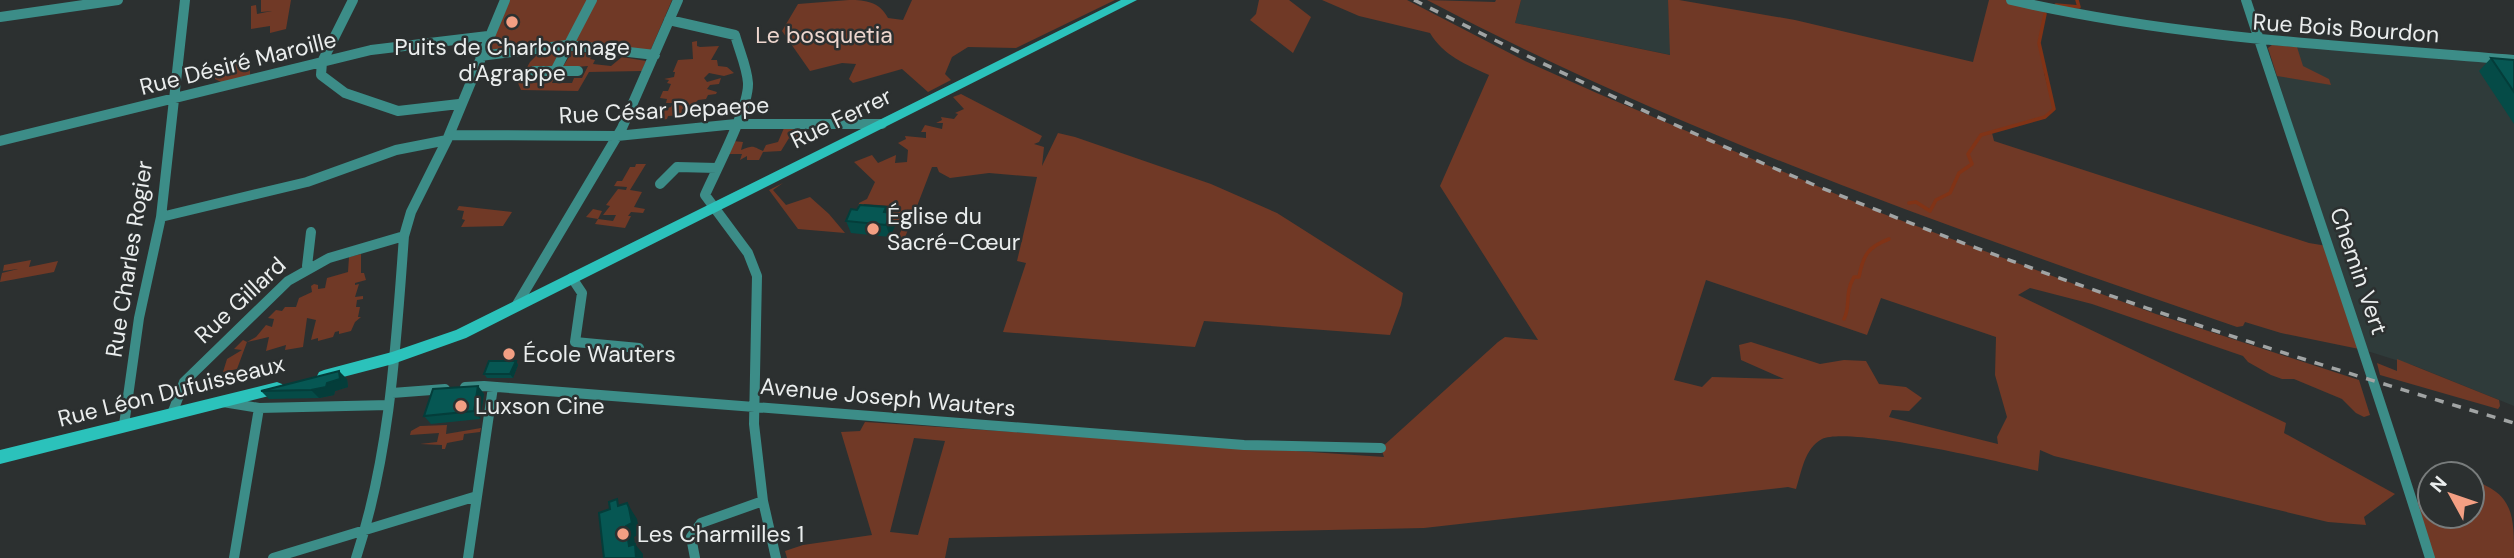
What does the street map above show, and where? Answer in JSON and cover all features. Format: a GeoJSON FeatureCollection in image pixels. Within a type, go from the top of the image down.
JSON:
{"type":"FeatureCollection","features":[{"type":"Feature","properties":{"kind":"main road","name":"Rue Ferrer"},"geometry":{"type":"LineString","coordinates":[[393,358],[444,341],[1131,0]]}},
{"type":"Feature","properties":{"kind":"main road","name":"Rue Léon Dufuisseaux"},"geometry":{"type":"LineString","coordinates":[[315,378],[393,358]]}},
{"type":"Feature","properties":{"kind":"main road","name":"Rue Léon Dufuisseaux"},"geometry":{"type":"LineString","coordinates":[[0,457],[288,385]]}},
{"type":"Feature","properties":{"kind":"street"},"geometry":{"type":"LineString","coordinates":[[0,17],[118,0]]}},
{"type":"Feature","properties":{"kind":"street","name":"Rue Charles Rogier"},"geometry":{"type":"LineString","coordinates":[[124,425],[139,318],[161,217],[185,0]]}},
{"type":"Feature","properties":{"kind":"street"},"geometry":{"type":"LineString","coordinates":[[353,0],[322,62],[319,72],[321,75],[345,93],[398,111],[459,104]]}},
{"type":"Feature","properties":{"kind":"street"},"geometry":{"type":"LineString","coordinates":[[356,558],[366,528],[391,399],[404,236],[411,212],[448,138],[459,104],[505,0]]}},
{"type":"Feature","properties":{"kind":"street"},"geometry":{"type":"LineString","coordinates":[[555,71],[566,51],[566,45],[592,0]]}},
{"type":"Feature","properties":{"kind":"street"},"geometry":{"type":"LineString","coordinates":[[516,306],[617,136],[678,0]]}},
{"type":"Feature","properties":{"kind":"street","name":"Rue Bois Bourdon"},"geometry":{"type":"LineString","coordinates":[[2011,0],[2177,32],[2514,60]]}},
{"type":"Feature","properties":{"kind":"street","name":"Chemin Vert"},"geometry":{"type":"LineString","coordinates":[[2246,0],[2374,377],[2430,558]]}},
{"type":"Feature","properties":{"kind":"street"},"geometry":{"type":"LineString","coordinates":[[670,20],[735,35],[748,79],[736,124],[705,195],[748,253],[757,276],[754,424],[763,501],[776,558]]}},
{"type":"Feature","properties":{"kind":"street","name":"Rue Désiré Maroille"},"geometry":{"type":"LineString","coordinates":[[0,141],[371,50],[488,36]]}},
{"type":"Feature","properties":{"kind":"street"},"geometry":{"type":"LineString","coordinates":[[480,56],[566,45],[655,55]]}},
{"type":"Feature","properties":{"kind":"street"},"geometry":{"type":"LineString","coordinates":[[534,71],[578,71]]}},
{"type":"Feature","properties":{"kind":"street","name":"Rue César Depaepe"},"geometry":{"type":"LineString","coordinates":[[161,217],[307,182],[396,150],[448,138],[617,136],[736,124],[882,124]]}},
{"type":"Feature","properties":{"kind":"street"},"geometry":{"type":"LineString","coordinates":[[660,184],[677,167],[717,168]]}},
{"type":"Feature","properties":{"kind":"street"},"geometry":{"type":"LineString","coordinates":[[307,266],[311,232]]}},
{"type":"Feature","properties":{"kind":"street","name":"Rue Gillard"},"geometry":{"type":"LineString","coordinates":[[172,414],[184,382],[288,281],[307,266],[338,254],[404,236]]}},
{"type":"Feature","properties":{"kind":"street"},"geometry":{"type":"LineString","coordinates":[[572,278],[583,293],[575,342],[639,348]]}},
{"type":"Feature","properties":{"kind":"street"},"geometry":{"type":"LineString","coordinates":[[468,558],[493,387]]}},
{"type":"Feature","properties":{"kind":"street","name":"Avenue Joseph Wauters"},"geometry":{"type":"LineString","coordinates":[[223,402],[259,408],[343,408],[391,399],[493,387],[1244,445],[1381,448]]}},
{"type":"Feature","properties":{"kind":"street"},"geometry":{"type":"LineString","coordinates":[[234,558],[259,408]]}},
{"type":"Feature","properties":{"kind":"street"},"geometry":{"type":"LineString","coordinates":[[273,558],[477,496]]}},
{"type":"Feature","properties":{"kind":"street"},"geometry":{"type":"LineString","coordinates":[[695,558],[691,537],[701,523],[763,501]]}},
{"type":"Feature","properties":{"kind":"shaded area"},"geometry":{"type":"Polygon","coordinates":[[[1521,0],[1668,0],[1671,55],[1515,23],[1521,0]]]}},
{"type":"Feature","properties":{"kind":"shaded area"},"geometry":{"type":"Polygon","coordinates":[[[2272,45],[2514,63],[2514,406],[2415,366],[2364,350],[2268,48],[2272,45]]]}},
{"type":"Feature","properties":{"kind":"green space"},"geometry":{"type":"Polygon","coordinates":[[[261,0],[291,0],[286,29],[270,33],[270,26],[251,29],[251,6],[256,5],[257,14],[272,11],[261,12],[261,0]]]}},
{"type":"Feature","properties":{"kind":"green space"},"geometry":{"type":"Polygon","coordinates":[[[510,0],[672,0],[648,51],[579,41],[488,52],[510,0]]]}},
{"type":"Feature","properties":{"kind":"green space","name":"Le bosquetia"},"geometry":{"type":"Polygon","coordinates":[[[849,0],[872,3],[881,8],[888,18],[903,20],[912,0],[1115,0],[1016,48],[968,47],[952,57],[945,74],[951,80],[928,92],[902,69],[853,83],[849,79],[856,64],[842,63],[810,71],[782,31],[798,4],[849,0]]]}},
{"type":"Feature","properties":{"kind":"green space"},"geometry":{"type":"Polygon","coordinates":[[[1259,0],[1289,0],[1311,17],[1293,53],[1250,20],[1256,14],[1259,0]]]}},
{"type":"Feature","properties":{"kind":"green space"},"geometry":{"type":"Polygon","coordinates":[[[1322,0],[1407,0],[1525,61],[1881,213],[2156,314],[2359,380],[2370,415],[2364,417],[2342,399],[2294,379],[2271,375],[2248,362],[2243,356],[2092,304],[2030,288],[2018,295],[2286,423],[2284,433],[2395,494],[2364,517],[2366,525],[2328,522],[2054,456],[2040,450],[2038,471],[1893,441],[1838,436],[1822,439],[1811,448],[1804,461],[1796,489],[1788,487],[1424,528],[949,538],[945,558],[787,558],[785,551],[803,545],[872,535],[841,432],[860,431],[865,422],[1384,457],[1381,448],[1498,342],[1505,337],[1538,340],[1440,186],[1489,75],[1448,53],[1430,33],[1359,16],[1322,0]],[[1706,280],[1674,380],[1702,387],[1712,377],[1784,379],[1741,360],[1739,345],[1751,342],[1820,364],[1844,360],[1866,361],[1879,384],[1906,387],[1922,398],[1909,411],[1892,410],[1889,417],[1998,444],[1997,437],[2007,417],[1995,375],[1996,337],[1881,298],[1867,335],[1706,280]],[[914,438],[890,532],[918,535],[945,441],[914,438]]]}},
{"type":"Feature","properties":{"kind":"green space"},"geometry":{"type":"Polygon","coordinates":[[[1427,0],[1521,0],[1515,23],[1670,55],[1668,0],[1679,0],[1795,20],[1973,62],[1989,0],[2011,0],[2045,8],[2039,43],[2054,109],[2045,117],[1992,133],[1994,141],[2309,243],[2327,246],[2364,350],[2281,333],[2245,322],[2243,326],[2237,327],[1928,218],[1724,138],[1624,95],[1427,0]]]}},
{"type":"Feature","properties":{"kind":"green space"},"geometry":{"type":"Polygon","coordinates":[[[697,41],[697,46],[700,47],[719,46],[711,60],[717,60],[718,66],[727,67],[734,73],[724,76],[709,73],[704,78],[707,82],[721,78],[719,84],[710,85],[707,89],[717,92],[716,94],[698,100],[690,108],[682,109],[681,115],[668,116],[667,119],[661,120],[661,117],[652,118],[654,112],[671,107],[673,103],[666,103],[667,99],[660,98],[671,84],[664,79],[674,77],[673,72],[678,60],[693,59],[692,42],[697,41]]]}},
{"type":"Feature","properties":{"kind":"green space"},"geometry":{"type":"Polygon","coordinates":[[[2272,45],[2297,47],[2303,66],[2329,79],[2331,85],[2277,76],[2268,48],[2272,45]]]}},
{"type":"Feature","properties":{"kind":"green space"},"geometry":{"type":"Polygon","coordinates":[[[562,51],[553,66],[555,67],[537,69],[531,66],[524,79],[531,80],[530,83],[549,82],[551,73],[559,74],[555,75],[552,83],[572,83],[574,78],[582,78],[588,66],[562,68],[571,54],[569,51],[594,54],[590,59],[595,60],[593,64],[611,66],[622,57],[646,61],[642,71],[589,72],[578,91],[521,90],[518,83],[530,62],[539,53],[562,51]]]}},
{"type":"Feature","properties":{"kind":"green space"},"geometry":{"type":"Polygon","coordinates":[[[250,59],[250,78],[223,83],[215,79],[215,74],[227,65],[250,59]]]}},
{"type":"Feature","properties":{"kind":"green space"},"geometry":{"type":"Polygon","coordinates":[[[961,94],[1042,136],[1039,142],[1034,144],[1044,147],[1042,166],[1058,133],[1211,184],[1277,213],[1403,293],[1390,335],[1204,321],[1195,347],[1003,332],[1026,263],[1017,261],[1037,177],[989,173],[950,178],[939,172],[937,167],[932,167],[904,240],[890,238],[898,237],[903,227],[888,224],[892,206],[864,204],[861,211],[858,210],[859,203],[867,199],[875,182],[854,162],[872,155],[878,163],[896,155],[895,163],[907,162],[908,150],[898,143],[906,139],[905,136],[926,138],[926,132],[921,132],[925,125],[942,129],[943,123],[936,123],[942,120],[941,117],[954,119],[958,114],[955,113],[964,109],[953,97],[961,94]]]}},
{"type":"Feature","properties":{"kind":"green space"},"geometry":{"type":"Polygon","coordinates":[[[784,128],[799,128],[805,138],[794,144],[789,138],[781,151],[763,152],[759,160],[747,160],[747,156],[740,160],[742,154],[728,154],[733,141],[743,142],[741,150],[753,147],[763,151],[766,145],[778,142],[784,128]]]}},
{"type":"Feature","properties":{"kind":"green space"},"geometry":{"type":"Polygon","coordinates":[[[646,164],[630,190],[642,192],[634,207],[645,209],[643,213],[631,212],[625,228],[595,224],[598,219],[613,221],[616,215],[603,215],[610,206],[606,205],[618,189],[626,190],[627,187],[614,186],[617,181],[622,181],[630,167],[646,164]]]}},
{"type":"Feature","properties":{"kind":"green space"},"geometry":{"type":"Polygon","coordinates":[[[783,183],[773,190],[786,205],[810,197],[845,233],[798,229],[769,190],[783,183]]]}},
{"type":"Feature","properties":{"kind":"green space"},"geometry":{"type":"Polygon","coordinates":[[[459,206],[512,212],[503,226],[461,227],[465,220],[462,219],[464,211],[457,210],[459,206]]]}},
{"type":"Feature","properties":{"kind":"green space"},"geometry":{"type":"Polygon","coordinates":[[[593,209],[602,211],[598,219],[586,217],[593,209]]]}},
{"type":"Feature","properties":{"kind":"green space"},"geometry":{"type":"Polygon","coordinates":[[[361,254],[361,273],[364,273],[366,280],[355,283],[359,284],[355,297],[363,296],[363,299],[357,300],[356,307],[360,307],[358,317],[361,317],[351,331],[339,334],[339,331],[335,332],[333,337],[311,340],[316,320],[307,318],[303,347],[285,350],[286,345],[266,351],[269,337],[247,342],[256,337],[266,325],[272,327],[274,319],[268,318],[276,310],[296,307],[299,298],[312,292],[311,286],[314,284],[318,285],[318,289],[325,288],[327,278],[348,272],[349,257],[361,254]]]}},
{"type":"Feature","properties":{"kind":"green space"},"geometry":{"type":"Polygon","coordinates":[[[31,260],[29,267],[58,261],[54,272],[0,282],[2,273],[18,269],[3,271],[4,265],[31,260]]]}},
{"type":"Feature","properties":{"kind":"green space"},"geometry":{"type":"Polygon","coordinates":[[[243,340],[247,342],[237,369],[223,372],[227,359],[242,350],[234,349],[243,340]]]}},
{"type":"Feature","properties":{"kind":"green space"},"geometry":{"type":"Polygon","coordinates":[[[2397,359],[2499,400],[2500,406],[2498,409],[2380,375],[2377,363],[2397,371],[2397,359]]]}},
{"type":"Feature","properties":{"kind":"green space"},"geometry":{"type":"Polygon","coordinates":[[[447,425],[446,434],[481,428],[480,432],[464,434],[463,440],[447,443],[445,449],[442,449],[442,445],[420,444],[437,442],[439,433],[410,435],[411,431],[420,426],[447,425]]]}},
{"type":"Feature","properties":{"kind":"green space"},"geometry":{"type":"Polygon","coordinates":[[[2486,486],[2504,499],[2512,518],[2514,558],[2430,558],[2421,530],[2486,530],[2486,486]]]}},
{"type":"Feature","properties":{"kind":"building"},"geometry":{"type":"Polygon","coordinates":[[[2491,58],[2514,60],[2514,92],[2491,58]]]}},
{"type":"Feature","properties":{"kind":"building"},"geometry":{"type":"Polygon","coordinates":[[[860,205],[886,207],[884,212],[891,213],[886,225],[846,221],[851,209],[857,210],[860,205]]]}},
{"type":"Feature","properties":{"kind":"building"},"geometry":{"type":"Polygon","coordinates":[[[489,361],[516,361],[510,374],[484,374],[489,361]]]}},
{"type":"Feature","properties":{"kind":"building"},"geometry":{"type":"Polygon","coordinates":[[[339,371],[340,379],[327,383],[326,387],[261,391],[339,371]]]}},
{"type":"Feature","properties":{"kind":"building"},"geometry":{"type":"Polygon","coordinates":[[[478,386],[474,411],[424,416],[433,389],[478,386]]]}},
{"type":"Feature","properties":{"kind":"building","name":"Les Charmilles 1"},"geometry":{"type":"Polygon","coordinates":[[[617,499],[618,506],[627,503],[629,508],[632,523],[626,526],[629,546],[635,544],[636,558],[604,558],[599,513],[610,509],[609,502],[617,499]]]}},
{"type":"Feature","properties":{"kind":"waterway"},"geometry":{"type":"LineString","coordinates":[[2056,5],[2079,7],[2077,0]]}},
{"type":"Feature","properties":{"kind":"waterway"},"geometry":{"type":"LineString","coordinates":[[1909,203],[1916,202],[1930,211],[1936,200],[1950,193],[1959,173],[1972,164],[1968,154],[1981,135],[2045,117],[2054,109],[2039,43],[2045,14]]}},
{"type":"Feature","properties":{"kind":"waterway"},"geometry":{"type":"LineString","coordinates":[[1844,319],[1851,283],[1854,277],[1859,277],[1865,257],[1876,245],[1889,239]]}},
{"type":"Feature","properties":{"kind":"railway"},"geometry":{"type":"LineString","coordinates":[[1414,0],[1661,119],[1898,218],[2160,312],[2514,423]]}},
{"type":"Feature","properties":{"kind":"place","name":"Puits de Charbonnage d'Agrappe"},"geometry":{"type":"Point","coordinates":[512,22]}},
{"type":"Feature","properties":{"kind":"place","name":"Église du Sacré-Cœur"},"geometry":{"type":"Point","coordinates":[873,229]}},
{"type":"Feature","properties":{"kind":"place","name":"École Wauters"},"geometry":{"type":"Point","coordinates":[509,354]}},
{"type":"Feature","properties":{"kind":"place","name":"Luxson Cine"},"geometry":{"type":"Point","coordinates":[461,406]}},
{"type":"Feature","properties":{"kind":"place","name":"Les Charmilles 1"},"geometry":{"type":"Point","coordinates":[623,534]}}]}
